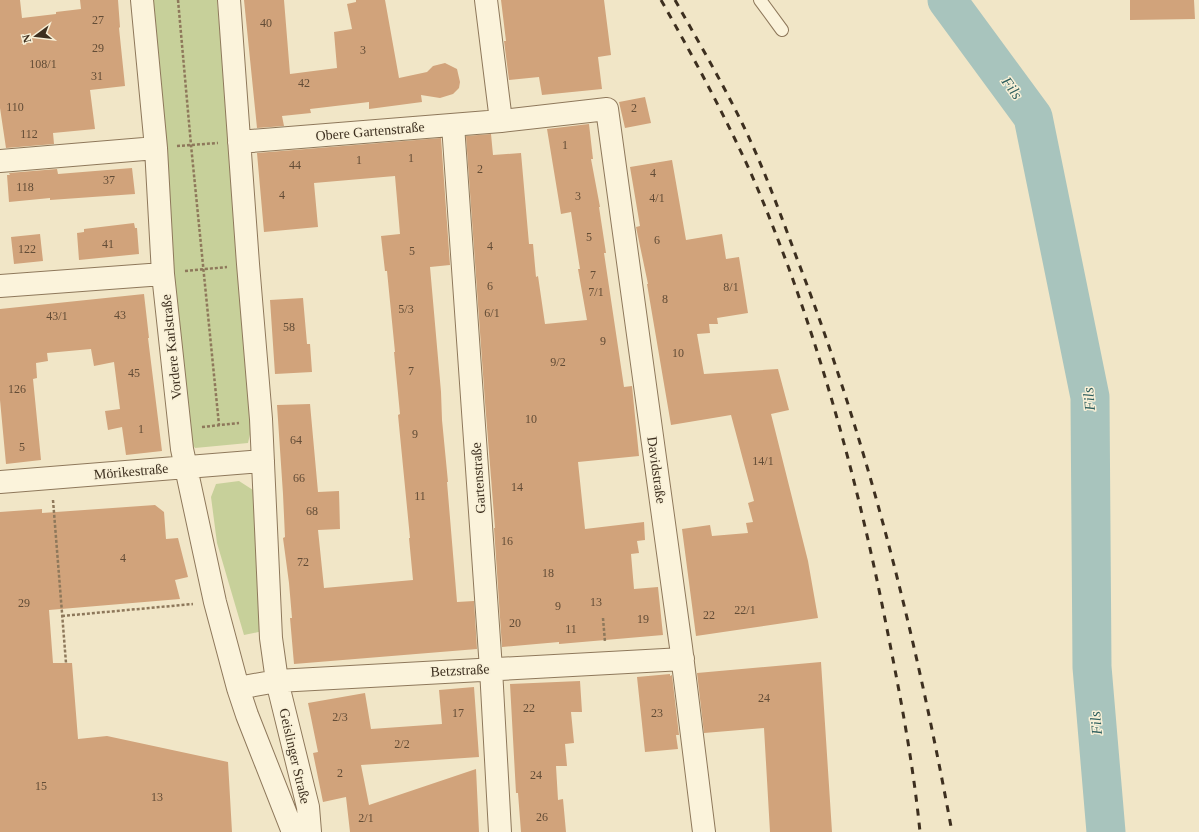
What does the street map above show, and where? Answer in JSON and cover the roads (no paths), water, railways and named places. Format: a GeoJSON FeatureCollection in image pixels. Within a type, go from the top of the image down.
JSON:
{"type":"FeatureCollection","features":[{"type":"Feature","properties":{"kind":"street","name":"Vordere Karlstraße"},"geometry":{"type":"LineString","coordinates":[[142,0],[156,148],[163,274],[185,467],[215,602],[238,688]]}},
{"type":"Feature","properties":{"kind":"street"},"geometry":{"type":"LineString","coordinates":[[229,0],[261,420],[271,638],[277,681]]}},
{"type":"Feature","properties":{"kind":"street"},"geometry":{"type":"LineString","coordinates":[[486,0],[501,121]]}},
{"type":"Feature","properties":{"kind":"street","name":"Obere Gartenstraße"},"geometry":{"type":"LineString","coordinates":[[239,142],[501,121],[607,109]]}},
{"type":"Feature","properties":{"kind":"street","name":"Davidstraße"},"geometry":{"type":"LineString","coordinates":[[607,109],[683,659],[704,832]]}},
{"type":"Feature","properties":{"kind":"street","name":"Gartenstraße"},"geometry":{"type":"LineString","coordinates":[[454,124],[491,669],[500,832]]}},
{"type":"Feature","properties":{"kind":"street"},"geometry":{"type":"LineString","coordinates":[[0,161],[156,148]]}},
{"type":"Feature","properties":{"kind":"street"},"geometry":{"type":"LineString","coordinates":[[0,286],[163,274]]}},
{"type":"Feature","properties":{"kind":"street","name":"Mörikestraße"},"geometry":{"type":"LineString","coordinates":[[0,482],[263,461]]}},
{"type":"Feature","properties":{"kind":"street","name":"Betzstraße"},"geometry":{"type":"LineString","coordinates":[[238,688],[277,681],[683,659]]}},
{"type":"Feature","properties":{"kind":"street","name":"Geislinger Straße"},"geometry":{"type":"LineString","coordinates":[[277,681],[308,807],[310,832]]}},
{"type":"Feature","properties":{"kind":"street","name":"Geislinger Straße"},"geometry":{"type":"LineString","coordinates":[[238,688],[247,715],[293,832]]}},
{"type":"Feature","properties":{"kind":"lane"},"geometry":{"type":"LineString","coordinates":[[760,0],[782,30]]}},
{"type":"Feature","properties":{"kind":"waterway","name":"Fils"},"geometry":{"type":"LineString","coordinates":[[947,0],[1033,117],[1090,397],[1092,667],[1106,832]]}},
{"type":"Feature","properties":{"kind":"railway"},"geometry":{"type":"LineString","coordinates":[[661,0],[714,97],[749,170],[767,211],[788,266],[818,353],[855,485],[876,574],[905,725],[914,779],[920,832]]}},
{"type":"Feature","properties":{"kind":"railway"},"geometry":{"type":"LineString","coordinates":[[675,0],[727,93],[757,157],[822,326],[846,397],[868,468],[906,613],[923,685],[952,832]]}}]}
